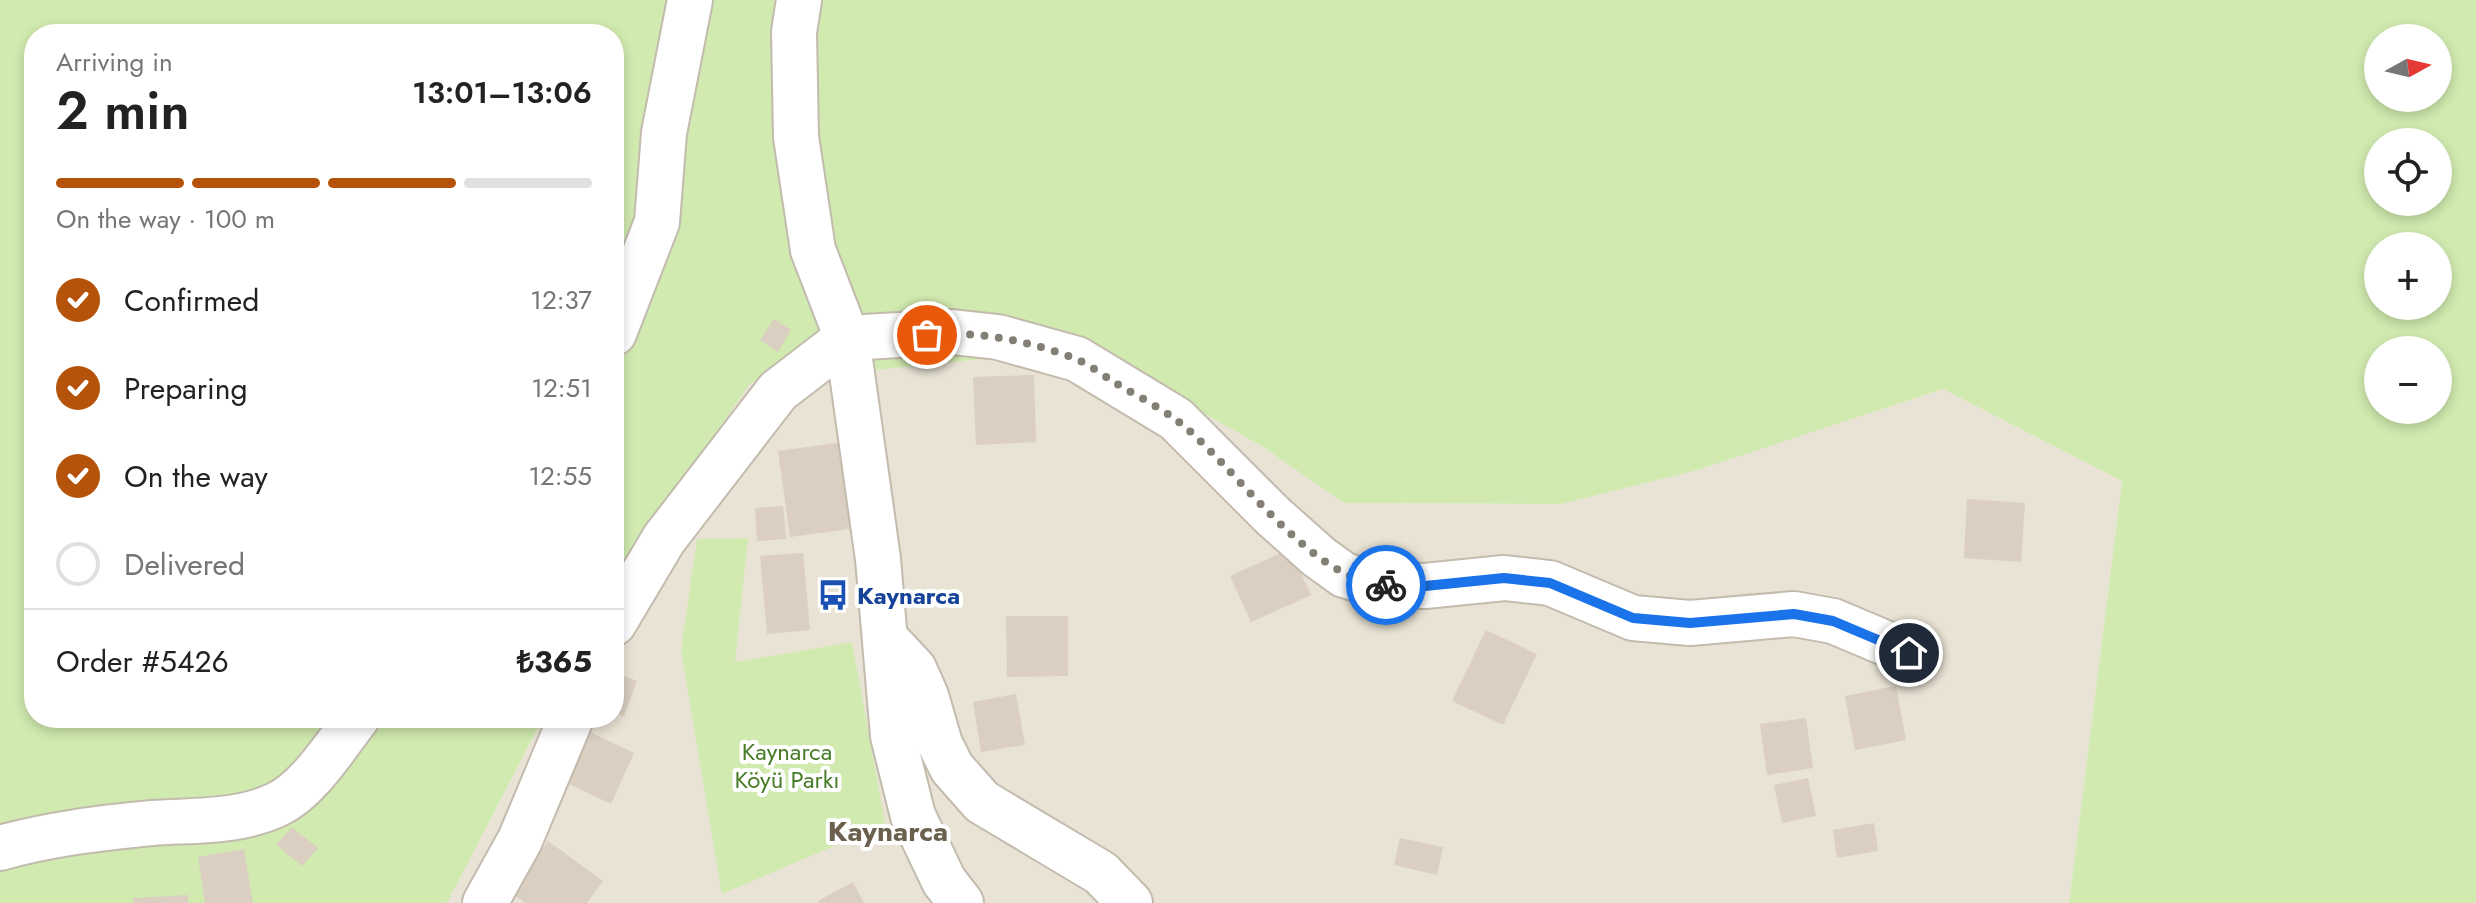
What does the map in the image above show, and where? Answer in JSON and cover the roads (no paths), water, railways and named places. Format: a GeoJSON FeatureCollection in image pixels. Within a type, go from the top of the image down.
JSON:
{"type":"FeatureCollection","features":[{"type":"Feature","properties":{"kind":"street"},"geometry":{"type":"LineString","coordinates":[[624,307],[657,222],[664,133],[690,0]]}},
{"type":"Feature","properties":{"kind":"street"},"geometry":{"type":"LineString","coordinates":[[799,0],[794,32],[796,137],[813,250],[847,338],[878,559],[893,736],[913,816],[944,881],[961,903]]}},
{"type":"Feature","properties":{"kind":"street"},"geometry":{"type":"LineString","coordinates":[[624,606],[664,539],[778,391],[847,338],[952,332],[998,337],[1077,359],[1176,419],[1273,516],[1344,575],[1374,584],[1425,586],[1504,578],[1550,583],[1633,618],[1690,623],[1794,614],[1833,621],[1909,653]]}},
{"type":"Feature","properties":{"kind":"street"},"geometry":{"type":"LineString","coordinates":[[885,638],[914,669],[926,696],[940,744],[952,768],[982,802],[1101,873],[1130,903]]}},
{"type":"Feature","properties":{"kind":"street"},"geometry":{"type":"LineString","coordinates":[[0,848],[48,835],[97,828],[233,819],[279,803],[302,787],[349,728]]}},
{"type":"Feature","properties":{"kind":"street"},"geometry":{"type":"LineString","coordinates":[[485,903],[520,840],[567,728]]}},
{"type":"Feature","properties":{"kind":"place","name":"Kaynarca"},"geometry":{"type":"Point","coordinates":[833,595]}},
{"type":"Feature","properties":{"kind":"district","name":"Kaynarca"},"geometry":{"type":"Point","coordinates":[888,831]}},
{"type":"Feature","properties":{"kind":"park label","name":"Kaynarca Köyü Parkı"},"geometry":{"type":"Point","coordinates":[787,765]}}]}
